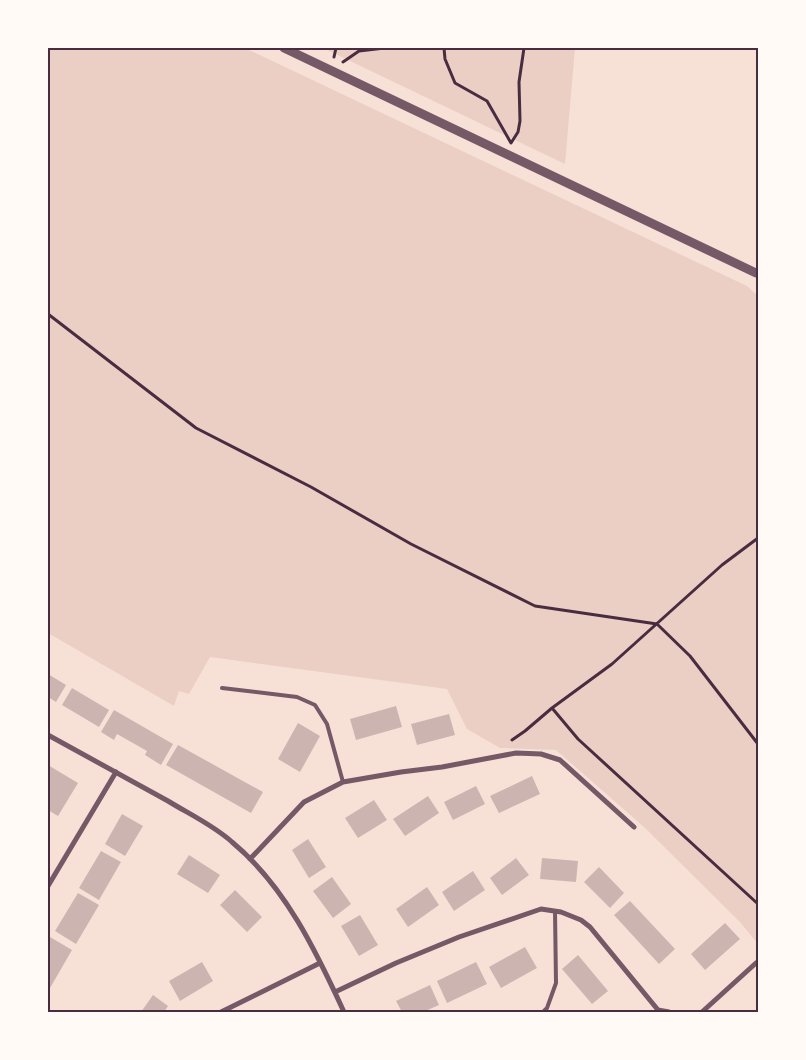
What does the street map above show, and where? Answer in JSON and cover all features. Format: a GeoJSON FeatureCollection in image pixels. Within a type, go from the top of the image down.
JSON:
{"type":"FeatureCollection","features":[{"type":"Feature","properties":{"kind":"street"},"geometry":{"type":"LineString","coordinates":[[284,48],[758,273]]}},
{"type":"Feature","properties":{"kind":"street"},"geometry":{"type":"LineString","coordinates":[[48,735],[211,826],[232,841],[268,878],[295,915],[344,1012]]}},
{"type":"Feature","properties":{"kind":"street"},"geometry":{"type":"LineString","coordinates":[[250,858],[304,802],[343,782],[442,767],[516,753],[541,754],[560,760],[634,827]]}},
{"type":"Feature","properties":{"kind":"street"},"geometry":{"type":"LineString","coordinates":[[48,886],[116,772]]}},
{"type":"Feature","properties":{"kind":"street"},"geometry":{"type":"LineString","coordinates":[[335,992],[396,963],[460,937],[541,909],[561,912],[581,920],[590,927],[658,1011],[669,1012]]}},
{"type":"Feature","properties":{"kind":"street"},"geometry":{"type":"LineString","coordinates":[[221,1012],[320,962]]}},
{"type":"Feature","properties":{"kind":"street"},"geometry":{"type":"LineString","coordinates":[[702,1012],[756,963],[758,965]]}},
{"type":"Feature","properties":{"kind":"lane"},"geometry":{"type":"LineString","coordinates":[[222,688],[297,697],[315,705],[327,724],[343,782]]}},
{"type":"Feature","properties":{"kind":"lane"},"geometry":{"type":"LineString","coordinates":[[543,1012],[547,1008],[556,983],[555,911]]}},
{"type":"Feature","properties":{"kind":"path"},"geometry":{"type":"LineString","coordinates":[[332,70],[359,51],[385,48]]}},
{"type":"Feature","properties":{"kind":"path"},"geometry":{"type":"LineString","coordinates":[[444,48],[445,59],[455,83],[487,101],[511,143],[518,132],[520,121],[519,82],[524,48]]}},
{"type":"Feature","properties":{"kind":"path"},"geometry":{"type":"LineString","coordinates":[[48,314],[196,428],[311,487],[411,544],[534,606],[657,624],[690,656],[758,744]]}},
{"type":"Feature","properties":{"kind":"path"},"geometry":{"type":"LineString","coordinates":[[506,744],[612,664],[722,565],[758,538]]}},
{"type":"Feature","properties":{"kind":"path"},"geometry":{"type":"LineString","coordinates":[[552,708],[578,739],[758,904]]}},
{"type":"Feature","properties":{"kind":"shaded area"},"geometry":{"type":"Polygon","coordinates":[[[48,48],[245,48],[747,286],[758,296],[758,944],[740,922],[644,827],[556,750],[500,748],[467,729],[447,689],[210,657],[189,694],[179,691],[174,706],[48,633],[48,48]]]}},
{"type":"Feature","properties":{"kind":"shaded area"},"geometry":{"type":"Polygon","coordinates":[[[323,48],[575,48],[565,164],[323,48]]]}},
{"type":"Feature","properties":{"kind":"building"},"geometry":{"type":"Polygon","coordinates":[[[48,674],[66,685],[56,702],[48,697],[48,674]]]}},
{"type":"Feature","properties":{"kind":"building"},"geometry":{"type":"Polygon","coordinates":[[[72,688],[109,710],[99,727],[62,705],[72,688]]]}},
{"type":"Feature","properties":{"kind":"building"},"geometry":{"type":"Polygon","coordinates":[[[396,706],[402,727],[356,740],[350,719],[396,706]]]}},
{"type":"Feature","properties":{"kind":"building"},"geometry":{"type":"Polygon","coordinates":[[[114,710],[173,744],[161,765],[145,755],[147,751],[117,734],[114,740],[101,732],[114,710]]]}},
{"type":"Feature","properties":{"kind":"building"},"geometry":{"type":"Polygon","coordinates":[[[449,714],[455,735],[417,745],[411,724],[449,714]]]}},
{"type":"Feature","properties":{"kind":"building"},"geometry":{"type":"Polygon","coordinates":[[[298,723],[320,736],[300,772],[278,759],[298,723]]]}},
{"type":"Feature","properties":{"kind":"building"},"geometry":{"type":"Polygon","coordinates":[[[178,745],[263,792],[251,813],[166,765],[178,745]]]}},
{"type":"Feature","properties":{"kind":"building"},"geometry":{"type":"Polygon","coordinates":[[[48,765],[78,783],[58,816],[48,810],[48,765]]]}},
{"type":"Feature","properties":{"kind":"building"},"geometry":{"type":"Polygon","coordinates":[[[532,776],[540,794],[499,813],[490,796],[532,776]]]}},
{"type":"Feature","properties":{"kind":"building"},"geometry":{"type":"Polygon","coordinates":[[[476,786],[485,804],[453,820],[444,802],[476,786]]]}},
{"type":"Feature","properties":{"kind":"building"},"geometry":{"type":"Polygon","coordinates":[[[428,796],[439,813],[405,836],[393,819],[428,796]]]}},
{"type":"Feature","properties":{"kind":"building"},"geometry":{"type":"Polygon","coordinates":[[[374,800],[387,820],[358,838],[345,818],[374,800]]]}},
{"type":"Feature","properties":{"kind":"building"},"geometry":{"type":"Polygon","coordinates":[[[122,814],[143,826],[125,856],[105,844],[122,814]]]}},
{"type":"Feature","properties":{"kind":"building"},"geometry":{"type":"Polygon","coordinates":[[[308,839],[326,867],[309,878],[292,850],[308,839]]]}},
{"type":"Feature","properties":{"kind":"building"},"geometry":{"type":"Polygon","coordinates":[[[101,851],[121,862],[99,900],[79,888],[101,851]]]}},
{"type":"Feature","properties":{"kind":"building"},"geometry":{"type":"Polygon","coordinates":[[[189,855],[220,875],[208,893],[177,874],[189,855]]]}},
{"type":"Feature","properties":{"kind":"building"},"geometry":{"type":"Polygon","coordinates":[[[516,858],[529,875],[502,895],[490,878],[516,858]]]}},
{"type":"Feature","properties":{"kind":"building"},"geometry":{"type":"Polygon","coordinates":[[[542,858],[578,861],[576,882],[540,879],[542,858]]]}},
{"type":"Feature","properties":{"kind":"building"},"geometry":{"type":"Polygon","coordinates":[[[599,867],[624,893],[610,908],[584,882],[599,867]]]}},
{"type":"Feature","properties":{"kind":"building"},"geometry":{"type":"Polygon","coordinates":[[[473,871],[485,890],[454,911],[442,892],[473,871]]]}},
{"type":"Feature","properties":{"kind":"building"},"geometry":{"type":"Polygon","coordinates":[[[332,877],[351,904],[333,918],[313,891],[332,877]]]}},
{"type":"Feature","properties":{"kind":"building"},"geometry":{"type":"Polygon","coordinates":[[[427,887],[439,905],[408,927],[396,909],[427,887]]]}},
{"type":"Feature","properties":{"kind":"building"},"geometry":{"type":"Polygon","coordinates":[[[235,890],[262,917],[247,932],[220,905],[235,890]]]}},
{"type":"Feature","properties":{"kind":"building"},"geometry":{"type":"Polygon","coordinates":[[[78,893],[99,905],[76,944],[55,931],[78,893]]]}},
{"type":"Feature","properties":{"kind":"building"},"geometry":{"type":"Polygon","coordinates":[[[630,901],[675,949],[659,964],[614,915],[630,901]]]}},
{"type":"Feature","properties":{"kind":"building"},"geometry":{"type":"Polygon","coordinates":[[[360,915],[378,945],[359,956],[341,926],[360,915]]]}},
{"type":"Feature","properties":{"kind":"building"},"geometry":{"type":"Polygon","coordinates":[[[725,923],[740,939],[705,970],[691,954],[725,923]]]}},
{"type":"Feature","properties":{"kind":"building"},"geometry":{"type":"Polygon","coordinates":[[[50,937],[72,950],[50,988],[48,986],[48,941],[50,937]]]}},
{"type":"Feature","properties":{"kind":"building"},"geometry":{"type":"Polygon","coordinates":[[[525,947],[537,968],[501,988],[489,967],[525,947]]]}},
{"type":"Feature","properties":{"kind":"building"},"geometry":{"type":"Polygon","coordinates":[[[578,955],[608,991],[592,1004],[562,969],[578,955]]]}},
{"type":"Feature","properties":{"kind":"building"},"geometry":{"type":"Polygon","coordinates":[[[202,962],[213,981],[180,1001],[169,981],[202,962]]]}},
{"type":"Feature","properties":{"kind":"building"},"geometry":{"type":"Polygon","coordinates":[[[476,962],[487,984],[447,1003],[437,981],[476,962]]]}},
{"type":"Feature","properties":{"kind":"building"},"geometry":{"type":"Polygon","coordinates":[[[430,985],[439,1005],[423,1012],[402,1012],[396,1001],[430,985]]]}},
{"type":"Feature","properties":{"kind":"building"},"geometry":{"type":"Polygon","coordinates":[[[153,995],[168,1006],[164,1012],[141,1012],[153,995]]]}}]}
